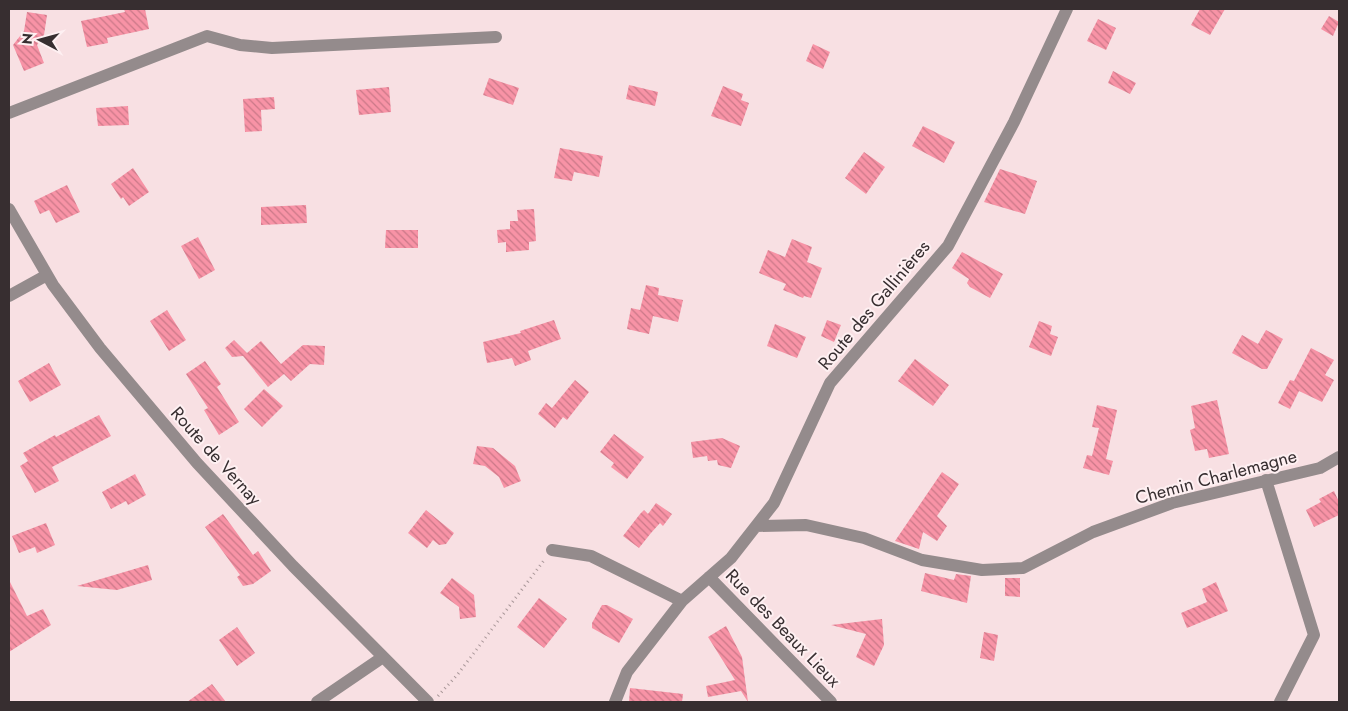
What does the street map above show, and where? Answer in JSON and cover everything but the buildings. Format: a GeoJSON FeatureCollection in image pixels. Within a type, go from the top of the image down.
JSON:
{"type":"FeatureCollection","features":[{"type":"Feature","properties":{"kind":"street","name":"Route des Gallinières"},"geometry":{"type":"LineString","coordinates":[[615,702],[627,672],[682,600],[731,558],[774,503],[830,383],[948,246],[1014,122],[1067,9]]}},
{"type":"Feature","properties":{"kind":"street"},"geometry":{"type":"LineString","coordinates":[[9,113],[207,36],[240,45],[272,48],[496,37]]}},
{"type":"Feature","properties":{"kind":"street","name":"Route de Vernay"},"geometry":{"type":"LineString","coordinates":[[9,209],[47,275],[100,348],[197,463],[293,566],[428,702]]}},
{"type":"Feature","properties":{"kind":"street"},"geometry":{"type":"LineString","coordinates":[[9,296],[47,275]]}},
{"type":"Feature","properties":{"kind":"street","name":"Chemin Charlemagne"},"geometry":{"type":"LineString","coordinates":[[756,526],[806,525],[864,538],[922,560],[982,570],[1023,568],[1093,532],[1172,503],[1320,468],[1339,457]]}},
{"type":"Feature","properties":{"kind":"street"},"geometry":{"type":"LineString","coordinates":[[1266,480],[1314,635],[1280,702]]}},
{"type":"Feature","properties":{"kind":"street"},"geometry":{"type":"LineString","coordinates":[[552,550],[591,556],[682,600]]}},
{"type":"Feature","properties":{"kind":"street","name":"Rue des Beaux Lieux"},"geometry":{"type":"LineString","coordinates":[[709,577],[831,702]]}},
{"type":"Feature","properties":{"kind":"street"},"geometry":{"type":"LineString","coordinates":[[317,702],[335,697],[383,657]]}},
{"type":"Feature","properties":{"kind":"path"},"geometry":{"type":"LineString","coordinates":[[433,702],[458,674],[552,550]]}}]}
